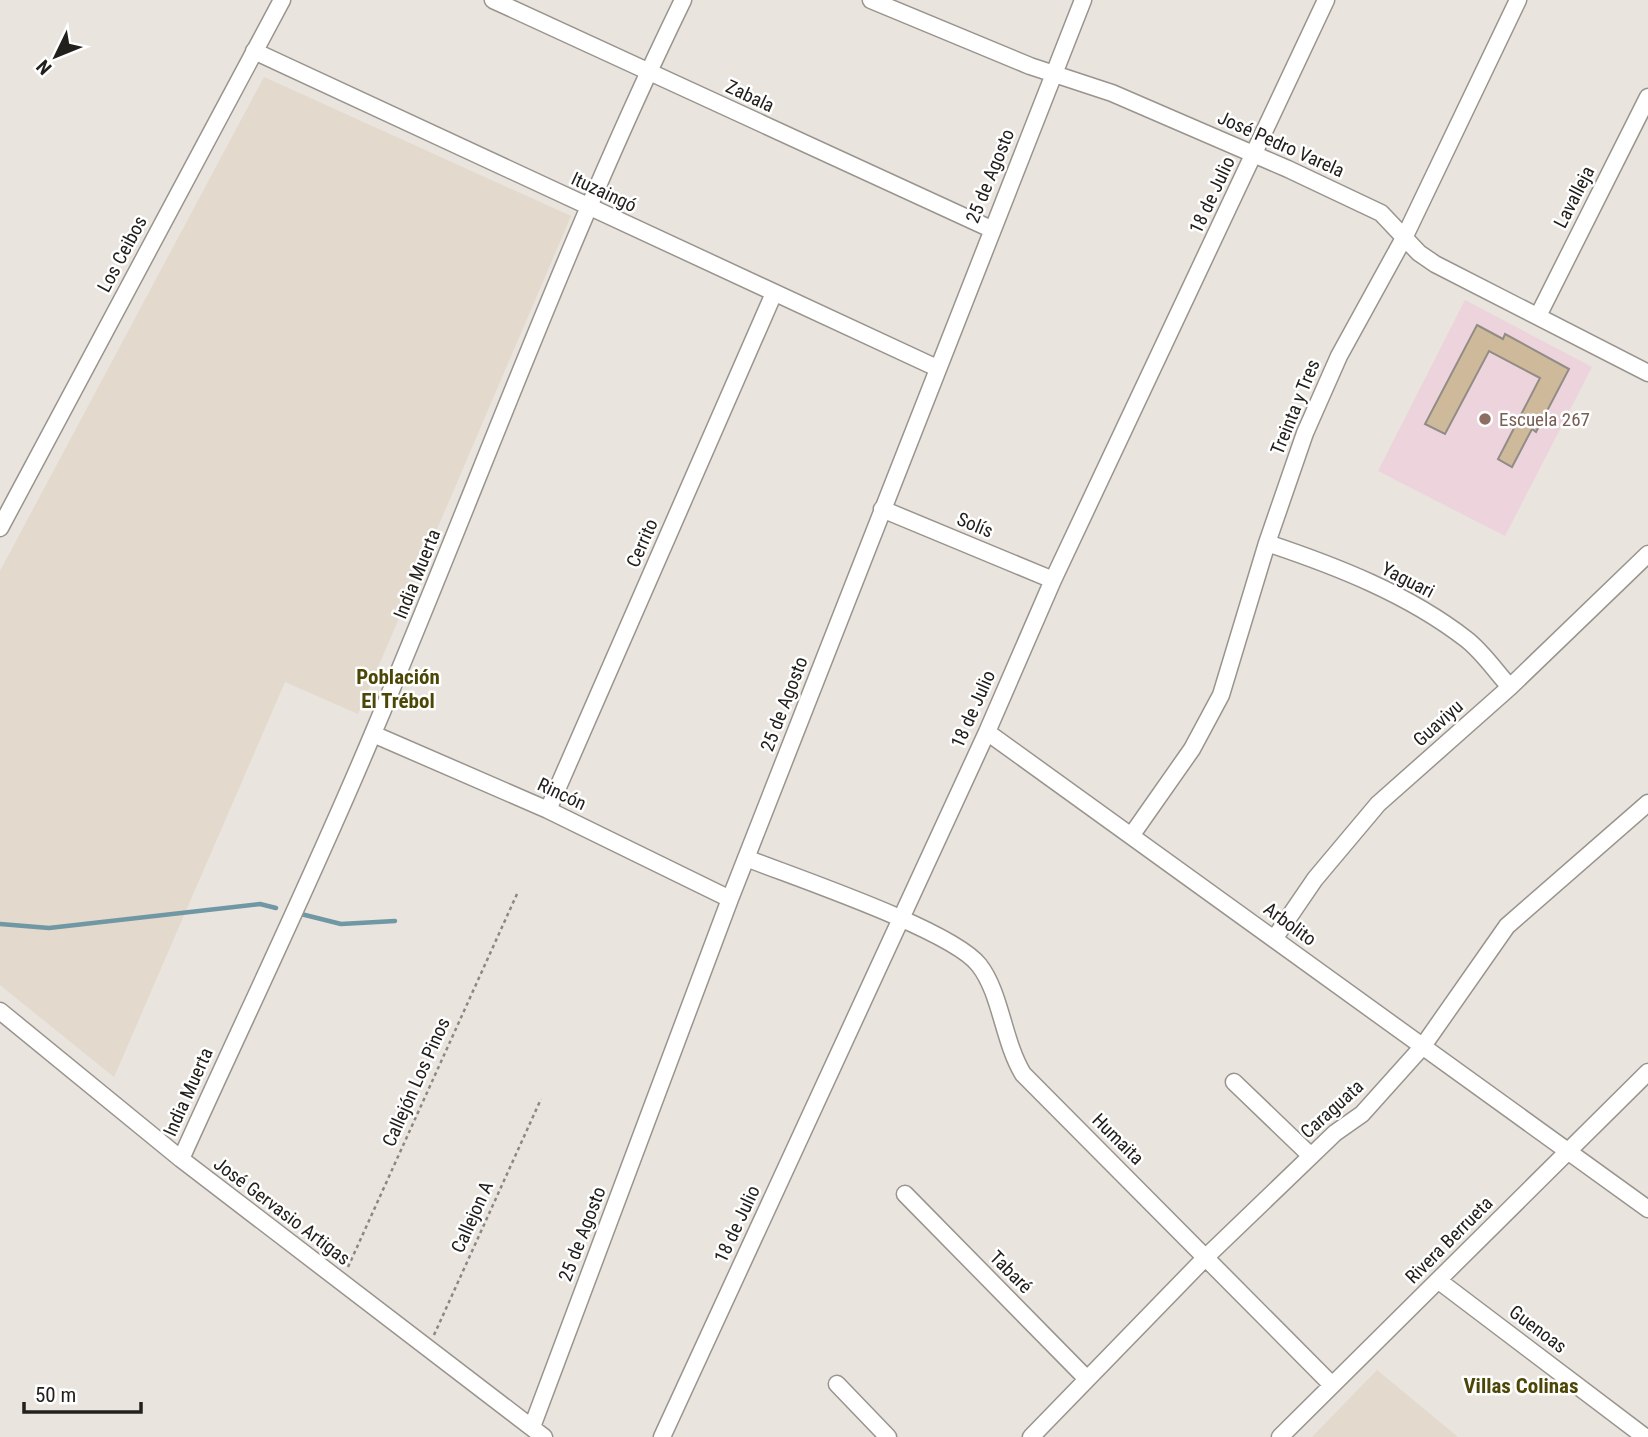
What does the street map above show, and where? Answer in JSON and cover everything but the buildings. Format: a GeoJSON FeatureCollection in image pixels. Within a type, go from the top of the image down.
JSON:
{"type":"FeatureCollection","features":[{"type":"Feature","properties":{"kind":"street","name":"Los Ceibos"},"geometry":{"type":"LineString","coordinates":[[0,528],[282,0]]}},
{"type":"Feature","properties":{"kind":"street","name":"Zabala"},"geometry":{"type":"LineString","coordinates":[[493,0],[991,229]]}},
{"type":"Feature","properties":{"kind":"street","name":"India Muerta"},"geometry":{"type":"LineString","coordinates":[[181,1159],[373,734],[589,209],[648,72],[683,0]]}},
{"type":"Feature","properties":{"kind":"street","name":"José Pedro Varela"},"geometry":{"type":"LineString","coordinates":[[872,0],[1055,74],[1112,93],[1255,154],[1381,213],[1419,253],[1435,264],[1648,373]]}},
{"type":"Feature","properties":{"kind":"street","name":"25 de Agosto"},"geometry":{"type":"LineString","coordinates":[[538,1432],[730,900],[1083,0]]}},
{"type":"Feature","properties":{"kind":"street","name":"18 de Julio"},"geometry":{"type":"LineString","coordinates":[[662,1437],[987,732],[1053,580],[1326,0]]}},
{"type":"Feature","properties":{"kind":"street","name":"Treinta y Tres"},"geometry":{"type":"LineString","coordinates":[[1131,836],[1192,749],[1222,695],[1267,543],[1306,433],[1339,356],[1405,236],[1518,0]]}},
{"type":"Feature","properties":{"kind":"street","name":"Ituzaingó"},"geometry":{"type":"LineString","coordinates":[[254,51],[589,209],[937,368]]}},
{"type":"Feature","properties":{"kind":"street","name":"Lavalleja"},"geometry":{"type":"LineString","coordinates":[[1538,316],[1648,97]]}},
{"type":"Feature","properties":{"kind":"street","name":"Cerrito"},"geometry":{"type":"LineString","coordinates":[[548,810],[774,293]]}},
{"type":"Feature","properties":{"kind":"street","name":"Solís"},"geometry":{"type":"LineString","coordinates":[[882,509],[1053,580]]}},
{"type":"Feature","properties":{"kind":"street","name":"Yaguari"},"geometry":{"type":"LineString","coordinates":[[1267,543],[1324,562],[1412,604],[1469,641],[1510,687]]}},
{"type":"Feature","properties":{"kind":"street","name":"Guaviyu"},"geometry":{"type":"LineString","coordinates":[[1275,939],[1315,879],[1378,804],[1510,687],[1648,554]]}},
{"type":"Feature","properties":{"kind":"street","name":"Arbolito"},"geometry":{"type":"LineString","coordinates":[[987,732],[1648,1209]]}},
{"type":"Feature","properties":{"kind":"street","name":"Rincón"},"geometry":{"type":"LineString","coordinates":[[373,734],[548,810],[730,900]]}},
{"type":"Feature","properties":{"kind":"street","name":"Caraguata"},"geometry":{"type":"LineString","coordinates":[[1031,1437],[1206,1257],[1335,1133],[1362,1114],[1423,1046],[1507,926],[1648,803]]}},
{"type":"Feature","properties":{"kind":"street"},"geometry":{"type":"LineString","coordinates":[[746,858],[899,919]]}},
{"type":"Feature","properties":{"kind":"street","name":"Humaita"},"geometry":{"type":"LineString","coordinates":[[899,919],[963,950],[980,965],[1012,1055],[1023,1074],[1332,1385]]}},
{"type":"Feature","properties":{"kind":"street","name":"José Gervasio Artigas"},"geometry":{"type":"LineString","coordinates":[[0,1011],[181,1159],[538,1432]]}},
{"type":"Feature","properties":{"kind":"street","name":"Rivera Berrueta"},"geometry":{"type":"LineString","coordinates":[[1280,1437],[1648,1072]]}},
{"type":"Feature","properties":{"kind":"street"},"geometry":{"type":"LineString","coordinates":[[1234,1082],[1311,1156]]}},
{"type":"Feature","properties":{"kind":"street","name":"Tabaré"},"geometry":{"type":"LineString","coordinates":[[905,1194],[1087,1379]]}},
{"type":"Feature","properties":{"kind":"street","name":"Guenoas"},"geometry":{"type":"LineString","coordinates":[[1439,1281],[1645,1437]]}},
{"type":"Feature","properties":{"kind":"street"},"geometry":{"type":"LineString","coordinates":[[837,1384],[888,1437]]}},
{"type":"Feature","properties":{"kind":"path","name":"Callejón Los Pinos"},"geometry":{"type":"LineString","coordinates":[[341,1282],[517,894]]}},
{"type":"Feature","properties":{"kind":"path","name":"Callejon A"},"geometry":{"type":"LineString","coordinates":[[428,1348],[541,1099]]}},
{"type":"Feature","properties":{"kind":"shaded area"},"geometry":{"type":"Polygon","coordinates":[[[264,77],[571,216],[358,714],[285,682],[114,1077],[0,985],[0,571],[264,77]]]}},
{"type":"Feature","properties":{"kind":"shaded area","name":"Escuela 267"},"geometry":{"type":"Polygon","coordinates":[[[1465,300],[1592,367],[1505,536],[1378,471],[1465,300]]]}},
{"type":"Feature","properties":{"kind":"shaded area"},"geometry":{"type":"Polygon","coordinates":[[[1377,1370],[1458,1437],[1312,1437],[1377,1370]]]}},
{"type":"Feature","properties":{"kind":"waterway"},"geometry":{"type":"LineString","coordinates":[[0,924],[49,928],[260,904],[276,908]]}},
{"type":"Feature","properties":{"kind":"waterway"},"geometry":{"type":"LineString","coordinates":[[301,914],[341,924],[395,921]]}},
{"type":"Feature","properties":{"kind":"place","name":"Escuela 267"},"geometry":{"type":"Point","coordinates":[1485,419]}},
{"type":"Feature","properties":{"kind":"district","name":"Población El Trébol"},"geometry":{"type":"Point","coordinates":[398,689]}},
{"type":"Feature","properties":{"kind":"district","name":"Villas Colinas"},"geometry":{"type":"Point","coordinates":[1521,1386]}}]}
